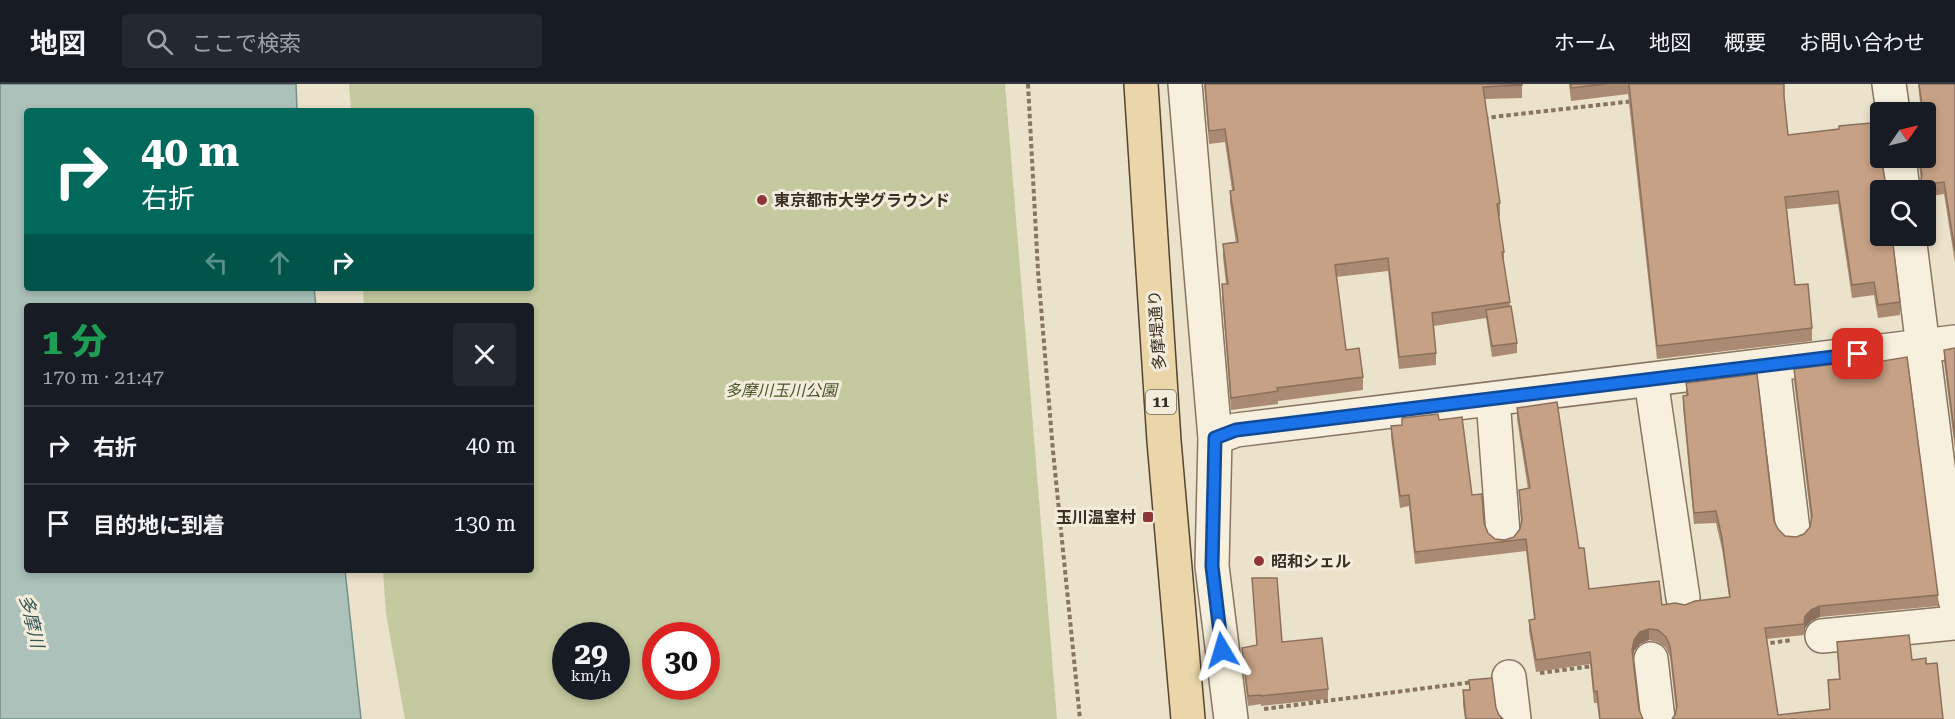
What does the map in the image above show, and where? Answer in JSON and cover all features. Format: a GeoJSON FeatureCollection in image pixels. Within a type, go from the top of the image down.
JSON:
{"type":"FeatureCollection","features":[{"type":"Feature","properties":{"kind":"main road","name":"多摩堤通り"},"geometry":{"type":"LineString","coordinates":[[1141,84],[1174,569],[1188,719]]}},
{"type":"Feature","properties":{"kind":"street"},"geometry":{"type":"LineString","coordinates":[[1185,84],[1215,438],[1212,566],[1231,719]]}},
{"type":"Feature","properties":{"kind":"street"},"geometry":{"type":"LineString","coordinates":[[1889,84],[1892,102]]}},
{"type":"Feature","properties":{"kind":"street"},"geometry":{"type":"LineString","coordinates":[[1910,246],[1955,600]]}},
{"type":"Feature","properties":{"kind":"street"},"geometry":{"type":"LineString","coordinates":[[1215,438],[1236,430],[1955,342]]}},
{"type":"Feature","properties":{"kind":"street"},"geometry":{"type":"LineString","coordinates":[[1773,365],[1793,530]]}},
{"type":"Feature","properties":{"kind":"street"},"geometry":{"type":"LineString","coordinates":[[1651,380],[1683,598]]}},
{"type":"Feature","properties":{"kind":"street"},"geometry":{"type":"LineString","coordinates":[[1493,399],[1503,533]]}},
{"type":"Feature","properties":{"kind":"street"},"geometry":{"type":"LineString","coordinates":[[1174,569],[1212,566]]}},
{"type":"Feature","properties":{"kind":"street"},"geometry":{"type":"LineString","coordinates":[[1822,636],[1955,623]]}},
{"type":"Feature","properties":{"kind":"street"},"geometry":{"type":"LineString","coordinates":[[1651,659],[1658,719]]}},
{"type":"Feature","properties":{"kind":"street"},"geometry":{"type":"LineString","coordinates":[[1509,677],[1514,719]]}},
{"type":"Feature","properties":{"kind":"path"},"geometry":{"type":"LineString","coordinates":[[1028,84],[1038,271],[1049,406],[1080,719]]}},
{"type":"Feature","properties":{"kind":"path"},"geometry":{"type":"LineString","coordinates":[[1472,119],[1637,100]]}},
{"type":"Feature","properties":{"kind":"green space","name":"多摩川玉川公園"},"geometry":{"type":"Polygon","coordinates":[[[349,84],[1005,84],[1057,719],[405,719],[386,614],[383,573],[534,573],[534,303],[364,303],[363,291],[534,291],[534,108],[351,108],[349,84]]]}},
{"type":"Feature","properties":{"kind":"water","name":"多摩川"},"geometry":{"type":"Polygon","coordinates":[[[0,84],[296,84],[297,108],[24,108],[24,291],[314,291],[316,303],[24,303],[24,573],[345,573],[361,719],[0,719],[0,84]]]}},
{"type":"Feature","properties":{"kind":"building"},"geometry":{"type":"Polygon","coordinates":[[[1205,84],[1522,84],[1483,87],[1500,203],[1497,204],[1510,302],[1432,313],[1436,353],[1399,357],[1388,258],[1335,265],[1346,350],[1359,348],[1363,377],[1277,388],[1278,391],[1231,398],[1222,284],[1228,284],[1223,244],[1238,242],[1230,191],[1234,190],[1225,129],[1209,131],[1205,84]]]}},
{"type":"Feature","properties":{"kind":"building"},"geometry":{"type":"Polygon","coordinates":[[[1571,84],[1607,84],[1571,88],[1571,84]]]}},
{"type":"Feature","properties":{"kind":"building"},"geometry":{"type":"Polygon","coordinates":[[[1629,84],[1784,84],[1788,135],[1870,123],[1870,168],[1883,168],[1885,180],[1870,180],[1870,246],[1893,246],[1900,302],[1878,305],[1874,282],[1852,285],[1838,191],[1785,197],[1795,285],[1808,284],[1812,328],[1657,346],[1629,84]]]}},
{"type":"Feature","properties":{"kind":"building"},"geometry":{"type":"Polygon","coordinates":[[[1919,84],[1955,84],[1955,251],[1944,182],[1921,180],[1921,168],[1936,168],[1936,102],[1922,102],[1919,84]]]}},
{"type":"Feature","properties":{"kind":"building"},"geometry":{"type":"Polygon","coordinates":[[[1511,306],[1517,343],[1492,346],[1486,310],[1511,306]]]}},
{"type":"Feature","properties":{"kind":"building"},"geometry":{"type":"Polygon","coordinates":[[[1955,348],[1955,438],[1944,350],[1955,348]]]}},
{"type":"Feature","properties":{"kind":"building"},"geometry":{"type":"Polygon","coordinates":[[[1907,357],[1938,595],[1820,606],[1805,616],[1804,624],[1765,628],[1778,715],[1830,709],[1828,680],[1840,679],[1837,642],[1909,635],[1912,660],[1926,658],[1926,664],[1937,663],[1943,719],[1672,719],[1677,706],[1670,646],[1666,637],[1658,630],[1649,629],[1640,632],[1634,640],[1632,650],[1639,710],[1643,719],[1600,719],[1597,691],[1594,692],[1590,652],[1536,660],[1529,620],[1535,619],[1526,539],[1415,552],[1409,495],[1400,496],[1391,426],[1402,425],[1402,418],[1438,414],[1439,420],[1462,417],[1472,495],[1482,494],[1484,523],[1488,533],[1495,539],[1505,540],[1514,537],[1520,529],[1522,520],[1519,490],[1530,488],[1517,408],[1557,402],[1579,548],[1584,548],[1589,589],[1659,581],[1662,605],[1675,603],[1685,605],[1695,601],[1730,597],[1716,511],[1694,513],[1683,396],[1688,395],[1686,383],[1757,374],[1774,521],[1785,536],[1796,537],[1804,534],[1810,527],[1812,516],[1794,369],[1870,360],[1871,363],[1907,357]]]}},
{"type":"Feature","properties":{"kind":"building"},"geometry":{"type":"Polygon","coordinates":[[[1252,578],[1277,578],[1282,642],[1322,638],[1328,689],[1248,696],[1242,648],[1257,645],[1252,578]]]}},
{"type":"Feature","properties":{"kind":"building"},"geometry":{"type":"Polygon","coordinates":[[[1492,678],[1496,708],[1503,719],[1466,719],[1463,690],[1470,690],[1469,680],[1492,678]]]}},
{"type":"Feature","properties":{"kind":"place","name":"東京都市大学グラウンド"},"geometry":{"type":"Point","coordinates":[762,200]}},
{"type":"Feature","properties":{"kind":"place","name":"玉川温室村"},"geometry":{"type":"Point","coordinates":[1148,517]}},
{"type":"Feature","properties":{"kind":"place","name":"昭和シェル"},"geometry":{"type":"Point","coordinates":[1259,561]}},
{"type":"Feature","properties":{"kind":"route"},"geometry":{"type":"LineString","coordinates":[[1222,650],[1212,566],[1215,438],[1236,430],[1858,354]]}}]}
